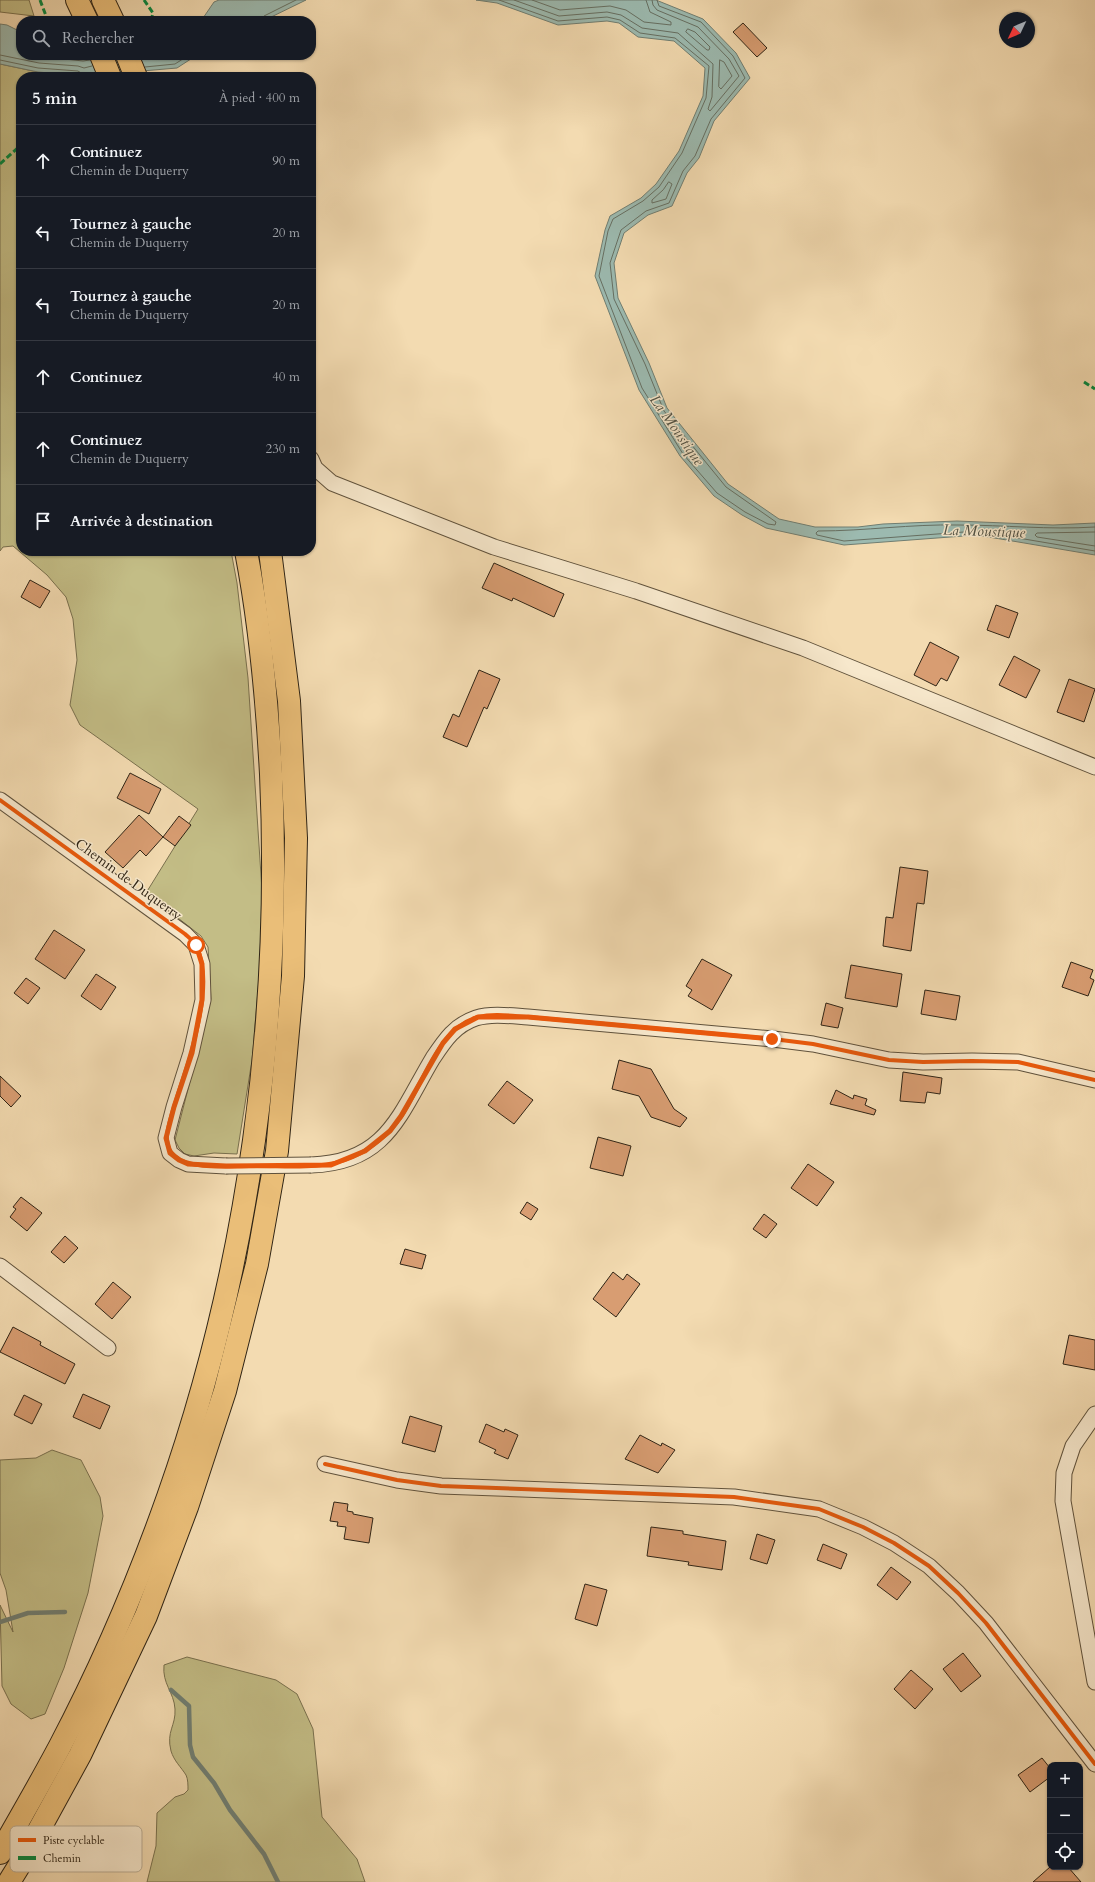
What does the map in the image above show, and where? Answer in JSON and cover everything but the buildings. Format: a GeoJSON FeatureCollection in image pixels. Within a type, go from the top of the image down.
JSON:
{"type":"FeatureCollection","features":[{"type":"Feature","properties":{"kind":"highway"},"geometry":{"type":"LineString","coordinates":[[78,0],[85,16]]}},
{"type":"Feature","properties":{"kind":"highway"},"geometry":{"type":"LineString","coordinates":[[103,0],[111,16]]}},
{"type":"Feature","properties":{"kind":"highway"},"geometry":{"type":"LineString","coordinates":[[103,60],[108,72]]}},
{"type":"Feature","properties":{"kind":"highway"},"geometry":{"type":"LineString","coordinates":[[129,60],[134,72]]}},
{"type":"Feature","properties":{"kind":"highway"},"geometry":{"type":"LineString","coordinates":[[15,1826],[61,1745],[125,1607],[168,1496],[203,1387],[235,1255],[259,1103],[270,972],[274,840],[267,700],[247,556]]}},
{"type":"Feature","properties":{"kind":"highway"},"geometry":{"type":"LineString","coordinates":[[41,1826],[80,1755],[146,1616],[188,1507],[225,1391],[257,1264],[277,1150],[294,976],[296,838],[289,701],[271,556]]}},
{"type":"Feature","properties":{"kind":"highway"},"geometry":{"type":"LineString","coordinates":[[0,1853],[10,1835]]}},
{"type":"Feature","properties":{"kind":"highway"},"geometry":{"type":"LineString","coordinates":[[9,1882],[15,1872]]}},
{"type":"Feature","properties":{"kind":"street"},"geometry":{"type":"LineString","coordinates":[[316,469],[332,483],[494,547],[636,591],[803,648],[1095,767]]}},
{"type":"Feature","properties":{"kind":"street","name":"Chemin de Duquerry"},"geometry":{"type":"LineString","coordinates":[[0,800],[185,934],[196,945],[202,964],[202,1000],[192,1053],[174,1107],[166,1138],[170,1153],[179,1160],[188,1164],[226,1166],[331,1165],[352,1158],[377,1142],[390,1131],[401,1116],[443,1043],[455,1029],[472,1020],[489,1016],[528,1017],[779,1040],[813,1044],[889,1060],[923,1062],[1018,1062],[1095,1080]]}},
{"type":"Feature","properties":{"kind":"street"},"geometry":{"type":"LineString","coordinates":[[0,1266],[108,1348]]}},
{"type":"Feature","properties":{"kind":"street"},"geometry":{"type":"LineString","coordinates":[[1095,1414],[1073,1446],[1064,1472],[1063,1501],[1095,1682]]}},
{"type":"Feature","properties":{"kind":"street"},"geometry":{"type":"LineString","coordinates":[[325,1464],[397,1480],[441,1486],[734,1497],[819,1509],[863,1526],[894,1543],[929,1566],[958,1594],[986,1623],[1095,1764]]}},
{"type":"Feature","properties":{"kind":"shaded area"},"geometry":{"type":"Polygon","coordinates":[[[0,0],[29,0],[34,16],[0,12],[0,0]]]}},
{"type":"Feature","properties":{"kind":"shaded area"},"geometry":{"type":"Polygon","coordinates":[[[0,64],[38,72],[16,72],[16,549],[13,546],[3,547],[0,551],[0,64]]]}},
{"type":"Feature","properties":{"kind":"shaded area"},"geometry":{"type":"Polygon","coordinates":[[[25,556],[232,556],[237,583],[248,678],[264,921],[252,1060],[237,1154],[214,1153],[194,1156],[185,1154],[179,1148],[175,1140],[211,999],[208,947],[201,936],[146,893],[198,809],[80,725],[70,705],[77,660],[73,619],[66,597],[47,575],[25,556]]]}},
{"type":"Feature","properties":{"kind":"shaded area"},"geometry":{"type":"Polygon","coordinates":[[[52,1450],[81,1460],[100,1497],[103,1516],[88,1593],[64,1668],[45,1714],[31,1719],[11,1704],[2,1686],[0,1605],[13,1632],[6,1590],[0,1573],[0,1460],[36,1458],[52,1450]]]}},
{"type":"Feature","properties":{"kind":"shaded area"},"geometry":{"type":"Polygon","coordinates":[[[187,1657],[276,1680],[297,1694],[313,1729],[322,1817],[357,1859],[365,1882],[147,1882],[156,1846],[157,1813],[175,1797],[184,1794],[188,1790],[188,1780],[186,1775],[172,1755],[171,1751],[170,1733],[174,1720],[175,1709],[173,1698],[166,1683],[164,1672],[164,1665],[187,1657]]]}},
{"type":"Feature","properties":{"kind":"water"},"geometry":{"type":"Polygon","coordinates":[[[219,0],[306,0],[273,16],[204,16],[214,2],[219,0]]]}},
{"type":"Feature","properties":{"kind":"water","name":"La Moustique"},"geometry":{"type":"Polygon","coordinates":[[[476,0],[656,0],[703,19],[736,53],[750,78],[714,121],[699,158],[687,173],[672,206],[648,215],[624,233],[614,263],[618,298],[649,363],[667,408],[728,484],[779,519],[815,527],[858,527],[883,524],[957,521],[1053,525],[1095,523],[1095,555],[977,535],[844,545],[766,528],[742,515],[714,496],[680,456],[639,390],[595,276],[605,230],[610,216],[641,198],[656,184],[679,151],[703,96],[705,68],[674,41],[638,37],[619,23],[607,21],[558,25],[497,3],[476,0]]]}},
{"type":"Feature","properties":{"kind":"water"},"geometry":{"type":"Polygon","coordinates":[[[0,24],[7,25],[16,30],[16,60],[189,60],[177,68],[130,72],[38,72],[0,64],[0,24]]]}},
{"type":"Feature","properties":{"kind":"waterway"},"geometry":{"type":"LineString","coordinates":[[0,1622],[28,1613],[65,1612]]}},
{"type":"Feature","properties":{"kind":"waterway"},"geometry":{"type":"LineString","coordinates":[[171,1690],[189,1706],[190,1745],[193,1757],[214,1783],[230,1810],[264,1854],[278,1882]]}},
{"type":"Feature","properties":{"kind":"marked path"},"geometry":{"type":"LineString","coordinates":[[40,0],[46,16]]}},
{"type":"Feature","properties":{"kind":"marked path"},"geometry":{"type":"LineString","coordinates":[[144,0],[153,13],[152,16]]}},
{"type":"Feature","properties":{"kind":"marked path"},"geometry":{"type":"LineString","coordinates":[[0,164],[16,150]]}},
{"type":"Feature","properties":{"kind":"marked path"},"geometry":{"type":"LineString","coordinates":[[1084,382],[1095,389]]}},
{"type":"Feature","properties":{"kind":"cycle path"},"geometry":{"type":"LineString","coordinates":[[0,800],[185,934],[195,944],[201,961],[203,980],[199,1020],[167,1134],[169,1148],[175,1156],[190,1163],[220,1167],[315,1166],[353,1157],[380,1140],[401,1117],[432,1059],[441,1045],[452,1033],[464,1023],[478,1017],[490,1015],[528,1017],[773,1039],[813,1044],[889,1060],[923,1062],[1018,1062],[1095,1080]]}},
{"type":"Feature","properties":{"kind":"cycle path"},"geometry":{"type":"LineString","coordinates":[[325,1464],[397,1480],[441,1486],[734,1497],[819,1509],[863,1527],[894,1543],[929,1566],[958,1593],[986,1623],[1095,1764]]}},
{"type":"Feature","properties":{"kind":"route"},"geometry":{"type":"LineString","coordinates":[[196,945],[202,964],[202,1000],[192,1053],[174,1107],[166,1138],[170,1153],[179,1160],[188,1164],[226,1166],[331,1165],[352,1158],[365,1151],[390,1131],[401,1116],[443,1043],[455,1029],[478,1017],[528,1017],[772,1039]]}}]}
